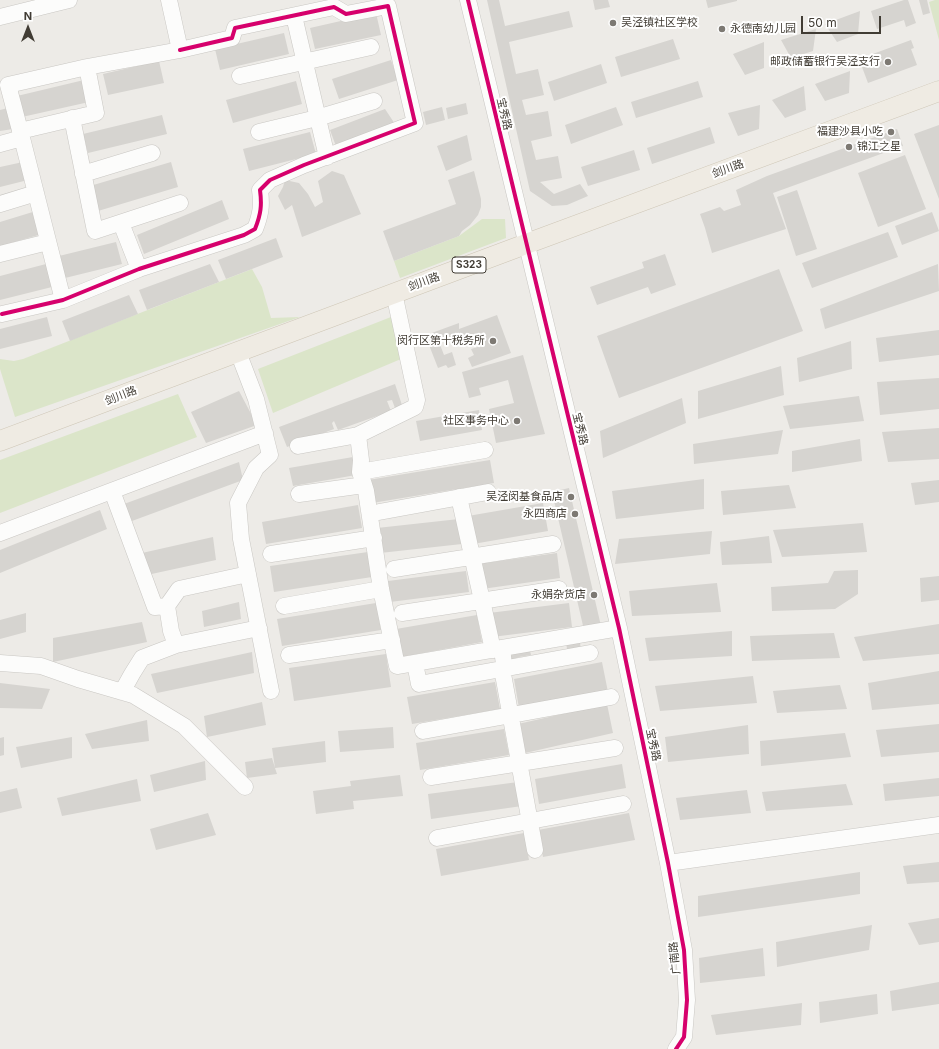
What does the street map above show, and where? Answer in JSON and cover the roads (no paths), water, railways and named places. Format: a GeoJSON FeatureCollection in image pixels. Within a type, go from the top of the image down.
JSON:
{"type":"FeatureCollection","features":[{"type":"Feature","properties":{"kind":"main road","name":"剑川路"},"geometry":{"type":"LineString","coordinates":[[0,441],[394,293],[939,92]]}},
{"type":"Feature","properties":{"kind":"street"},"geometry":{"type":"LineString","coordinates":[[0,17],[68,0]]}},
{"type":"Feature","properties":{"kind":"street"},"geometry":{"type":"LineString","coordinates":[[169,0],[180,50]]}},
{"type":"Feature","properties":{"kind":"street","name":"宝秀路"},"geometry":{"type":"LineString","coordinates":[[468,0],[619,628],[668,863]]}},
{"type":"Feature","properties":{"kind":"street"},"geometry":{"type":"LineString","coordinates":[[2,314],[63,300],[139,269],[244,235],[255,229],[260,217],[262,204],[260,190],[270,180],[304,165],[415,123],[388,6],[346,14],[334,7],[235,28],[232,38],[180,50],[87,67],[8,85],[63,300]]}},
{"type":"Feature","properties":{"kind":"street"},"geometry":{"type":"LineString","coordinates":[[294,16],[326,157]]}},
{"type":"Feature","properties":{"kind":"street"},"geometry":{"type":"LineString","coordinates":[[240,76],[371,46]]}},
{"type":"Feature","properties":{"kind":"street"},"geometry":{"type":"LineString","coordinates":[[0,144],[21,134],[72,118],[96,113],[87,67]]}},
{"type":"Feature","properties":{"kind":"street"},"geometry":{"type":"LineString","coordinates":[[259,132],[317,118],[374,100]]}},
{"type":"Feature","properties":{"kind":"street"},"geometry":{"type":"LineString","coordinates":[[72,118],[95,231],[180,203]]}},
{"type":"Feature","properties":{"kind":"street"},"geometry":{"type":"LineString","coordinates":[[83,174],[152,153]]}},
{"type":"Feature","properties":{"kind":"street"},"geometry":{"type":"LineString","coordinates":[[0,204],[36,193]]}},
{"type":"Feature","properties":{"kind":"street"},"geometry":{"type":"LineString","coordinates":[[121,222],[139,269]]}},
{"type":"Feature","properties":{"kind":"street"},"geometry":{"type":"LineString","coordinates":[[0,254],[48,242]]}},
{"type":"Feature","properties":{"kind":"street"},"geometry":{"type":"LineString","coordinates":[[298,446],[358,435],[415,407],[417,400],[394,293]]}},
{"type":"Feature","properties":{"kind":"street"},"geometry":{"type":"LineString","coordinates":[[238,352],[256,399],[270,455],[256,468],[238,503],[241,539],[271,691]]}},
{"type":"Feature","properties":{"kind":"street"},"geometry":{"type":"LineString","coordinates":[[0,533],[265,433]]}},
{"type":"Feature","properties":{"kind":"street"},"geometry":{"type":"LineString","coordinates":[[358,435],[362,478],[396,666],[619,628]]}},
{"type":"Feature","properties":{"kind":"street"},"geometry":{"type":"LineString","coordinates":[[299,494],[485,450]]}},
{"type":"Feature","properties":{"kind":"street"},"geometry":{"type":"LineString","coordinates":[[112,491],[155,607],[167,606]]}},
{"type":"Feature","properties":{"kind":"street"},"geometry":{"type":"LineString","coordinates":[[379,512],[488,492]]}},
{"type":"Feature","properties":{"kind":"street"},"geometry":{"type":"LineString","coordinates":[[459,497],[483,601],[497,649],[504,665],[503,674],[535,850]]}},
{"type":"Feature","properties":{"kind":"street"},"geometry":{"type":"LineString","coordinates":[[271,554],[374,538]]}},
{"type":"Feature","properties":{"kind":"street"},"geometry":{"type":"LineString","coordinates":[[394,568],[553,544]]}},
{"type":"Feature","properties":{"kind":"street"},"geometry":{"type":"LineString","coordinates":[[176,645],[171,631],[167,606],[179,589],[248,574]]}},
{"type":"Feature","properties":{"kind":"street"},"geometry":{"type":"LineString","coordinates":[[284,606],[382,589]]}},
{"type":"Feature","properties":{"kind":"street"},"geometry":{"type":"LineString","coordinates":[[402,613],[558,589]]}},
{"type":"Feature","properties":{"kind":"street"},"geometry":{"type":"LineString","coordinates":[[122,692],[142,658],[176,645],[259,628]]}},
{"type":"Feature","properties":{"kind":"street"},"geometry":{"type":"LineString","coordinates":[[289,655],[392,640]]}},
{"type":"Feature","properties":{"kind":"street"},"geometry":{"type":"LineString","coordinates":[[415,662],[419,684],[590,653]]}},
{"type":"Feature","properties":{"kind":"street"},"geometry":{"type":"LineString","coordinates":[[0,663],[41,666],[133,696],[184,726],[245,787]]}},
{"type":"Feature","properties":{"kind":"street"},"geometry":{"type":"LineString","coordinates":[[423,731],[611,697]]}},
{"type":"Feature","properties":{"kind":"street"},"geometry":{"type":"LineString","coordinates":[[431,777],[614,748]]}},
{"type":"Feature","properties":{"kind":"street"},"geometry":{"type":"LineString","coordinates":[[437,838],[623,804]]}},
{"type":"Feature","properties":{"kind":"street"},"geometry":{"type":"LineString","coordinates":[[668,863],[939,826]]}},
{"type":"Feature","properties":{"kind":"street","name":"广南路"},"geometry":{"type":"LineString","coordinates":[[668,863],[684,950],[687,1000],[684,1037],[676,1049]]}},
{"type":"Feature","properties":{"kind":"place","name":"吴泾镇社区学校"},"geometry":{"type":"Point","coordinates":[613,23]}},
{"type":"Feature","properties":{"kind":"place","name":"永德南幼儿园"},"geometry":{"type":"Point","coordinates":[722,29]}},
{"type":"Feature","properties":{"kind":"place","name":"邮政储蓄银行吴泾支行"},"geometry":{"type":"Point","coordinates":[888,62]}},
{"type":"Feature","properties":{"kind":"place","name":"福建沙县小吃"},"geometry":{"type":"Point","coordinates":[891,132]}},
{"type":"Feature","properties":{"kind":"place","name":"锦江之星"},"geometry":{"type":"Point","coordinates":[849,147]}},
{"type":"Feature","properties":{"kind":"place","name":"闵行区第十税务所"},"geometry":{"type":"Point","coordinates":[493,341]}},
{"type":"Feature","properties":{"kind":"place","name":"社区事务中心"},"geometry":{"type":"Point","coordinates":[517,421]}},
{"type":"Feature","properties":{"kind":"place","name":"吴泾闵基食品店"},"geometry":{"type":"Point","coordinates":[571,497]}},
{"type":"Feature","properties":{"kind":"place","name":"永四商店"},"geometry":{"type":"Point","coordinates":[575,514]}},
{"type":"Feature","properties":{"kind":"place","name":"永娟杂货店"},"geometry":{"type":"Point","coordinates":[594,595]}}]}
